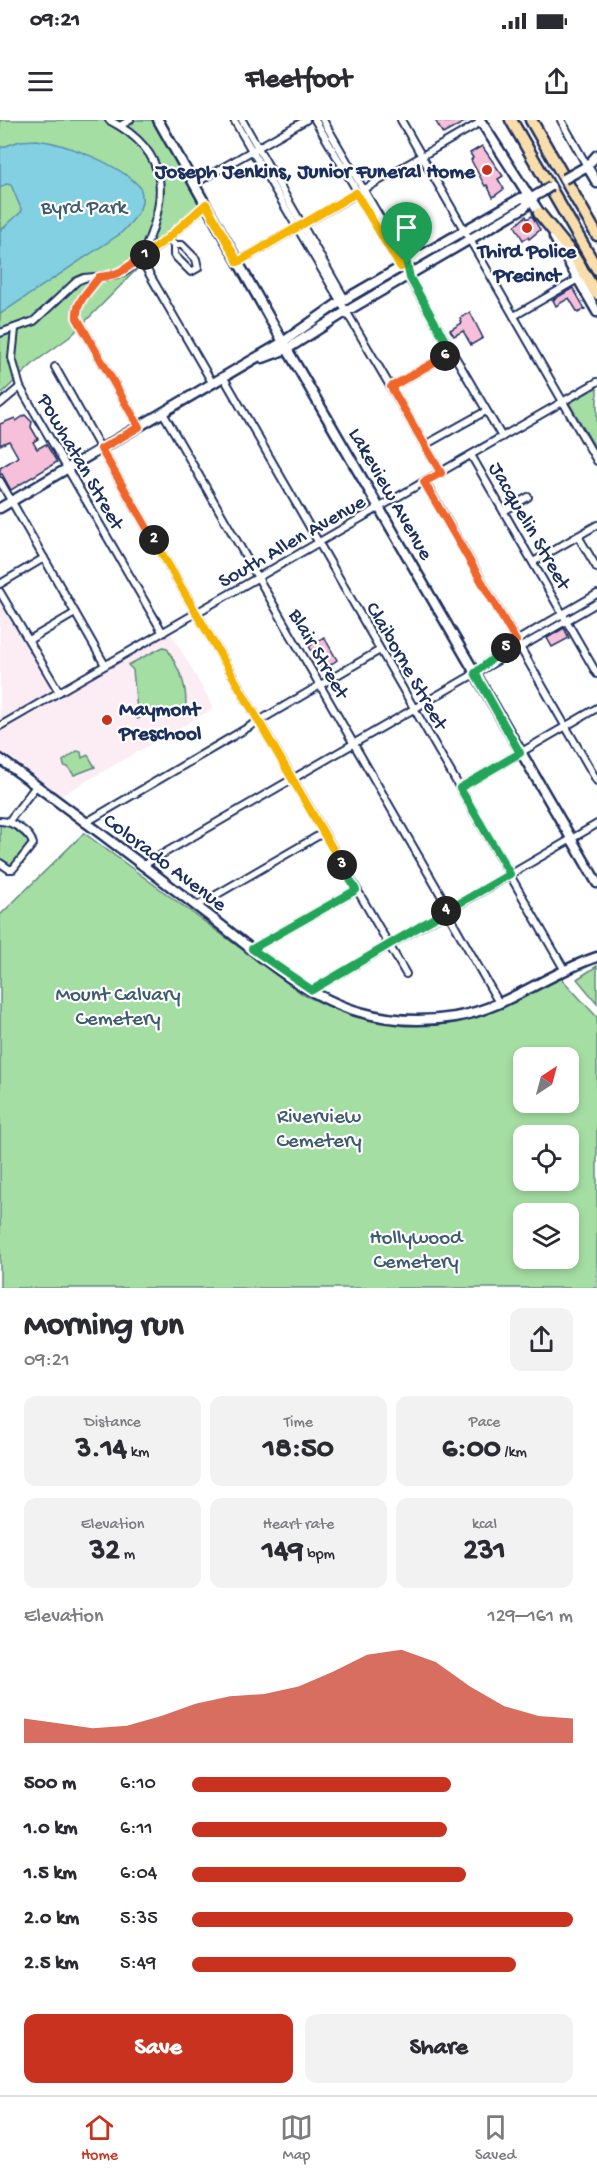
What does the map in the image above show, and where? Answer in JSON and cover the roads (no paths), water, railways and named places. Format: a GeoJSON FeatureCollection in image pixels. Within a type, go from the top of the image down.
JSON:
{"type":"FeatureCollection","features":[{"type":"Feature","properties":{"kind":"highway"},"geometry":{"type":"LineString","coordinates":[[512,120],[597,269]]}},
{"type":"Feature","properties":{"kind":"highway"},"geometry":{"type":"LineString","coordinates":[[531,120],[597,233]]}},
{"type":"Feature","properties":{"kind":"highway"},"geometry":{"type":"LineString","coordinates":[[539,213],[573,255],[597,294]]}},
{"type":"Feature","properties":{"kind":"street"},"geometry":{"type":"LineString","coordinates":[[109,120],[120,126],[150,155],[159,178],[158,217],[140,258]]}},
{"type":"Feature","properties":{"kind":"street"},"geometry":{"type":"LineString","coordinates":[[120,126],[130,120]]}},
{"type":"Feature","properties":{"kind":"street","name":"Lakeview Avenue"},"geometry":{"type":"LineString","coordinates":[[158,120],[285,345],[477,671],[520,753],[597,883]]}},
{"type":"Feature","properties":{"kind":"street"},"geometry":{"type":"LineString","coordinates":[[234,120],[255,149]]}},
{"type":"Feature","properties":{"kind":"street"},"geometry":{"type":"LineString","coordinates":[[242,120],[255,149],[441,473]]}},
{"type":"Feature","properties":{"kind":"street"},"geometry":{"type":"LineString","coordinates":[[194,184],[306,120]]}},
{"type":"Feature","properties":{"kind":"street"},"geometry":{"type":"LineString","coordinates":[[315,120],[404,266],[502,437]]}},
{"type":"Feature","properties":{"kind":"street"},"geometry":{"type":"LineString","coordinates":[[323,120],[359,191]]}},
{"type":"Feature","properties":{"kind":"street"},"geometry":{"type":"LineString","coordinates":[[401,120],[597,461]]}},
{"type":"Feature","properties":{"kind":"street"},"geometry":{"type":"LineString","coordinates":[[561,120],[597,183]]}},
{"type":"Feature","properties":{"kind":"street"},"geometry":{"type":"LineString","coordinates":[[238,262],[359,191],[422,158],[481,121],[539,213],[597,312]]}},
{"type":"Feature","properties":{"kind":"street"},"geometry":{"type":"LineString","coordinates":[[0,508],[253,360],[267,357],[342,301],[404,266],[525,207],[530,199],[586,166],[597,155]]}},
{"type":"Feature","properties":{"kind":"street"},"geometry":{"type":"LineString","coordinates":[[586,166],[597,165]]}},
{"type":"Feature","properties":{"kind":"street"},"geometry":{"type":"LineString","coordinates":[[0,333],[34,321],[70,285],[84,278],[117,275],[126,271],[206,204]]}},
{"type":"Feature","properties":{"kind":"street"},"geometry":{"type":"LineString","coordinates":[[285,345],[408,275],[467,235]]}},
{"type":"Feature","properties":{"kind":"street"},"geometry":{"type":"LineString","coordinates":[[168,238],[174,246],[174,255],[188,270],[191,272],[198,268],[196,259],[182,244],[174,246]]}},
{"type":"Feature","properties":{"kind":"street"},"geometry":{"type":"LineString","coordinates":[[140,258],[213,384]]}},
{"type":"Feature","properties":{"kind":"street"},"geometry":{"type":"LineString","coordinates":[[99,277],[80,302],[76,311],[77,318],[139,427]]}},
{"type":"Feature","properties":{"kind":"street"},"geometry":{"type":"LineString","coordinates":[[514,316],[578,279]]}},
{"type":"Feature","properties":{"kind":"street","name":"Powhatan Street"},"geometry":{"type":"LineString","coordinates":[[15,329],[12,358],[20,387],[163,633]]}},
{"type":"Feature","properties":{"kind":"street"},"geometry":{"type":"LineString","coordinates":[[391,387],[452,353]]}},
{"type":"Feature","properties":{"kind":"street"},"geometry":{"type":"LineString","coordinates":[[55,367],[406,974]]}},
{"type":"Feature","properties":{"kind":"street","name":"Claiborne Street"},"geometry":{"type":"LineString","coordinates":[[224,378],[564,969]]}},
{"type":"Feature","properties":{"kind":"street","name":"South Allen Avenue"},"geometry":{"type":"LineString","coordinates":[[0,726],[597,382]]}},
{"type":"Feature","properties":{"kind":"street"},"geometry":{"type":"LineString","coordinates":[[0,404],[20,387]]}},
{"type":"Feature","properties":{"kind":"street"},"geometry":{"type":"LineString","coordinates":[[425,446],[486,411]]}},
{"type":"Feature","properties":{"kind":"street","name":"Blair Street"},"geometry":{"type":"LineString","coordinates":[[163,413],[448,909],[499,1003]]}},
{"type":"Feature","properties":{"kind":"street","name":"Jacquelin Street"},"geometry":{"type":"LineString","coordinates":[[471,455],[597,674]]}},
{"type":"Feature","properties":{"kind":"street"},"geometry":{"type":"LineString","coordinates":[[0,481],[105,665]]}},
{"type":"Feature","properties":{"kind":"street"},"geometry":{"type":"LineString","coordinates":[[424,482],[597,781]]}},
{"type":"Feature","properties":{"kind":"street"},"geometry":{"type":"LineString","coordinates":[[504,511],[528,497]]}},
{"type":"Feature","properties":{"kind":"street"},"geometry":{"type":"LineString","coordinates":[[533,562],[597,525]]}},
{"type":"Feature","properties":{"kind":"street"},"geometry":{"type":"LineString","coordinates":[[578,536],[597,568]]}},
{"type":"Feature","properties":{"kind":"street"},"geometry":{"type":"LineString","coordinates":[[0,584],[44,558]]}},
{"type":"Feature","properties":{"kind":"street"},"geometry":{"type":"LineString","coordinates":[[0,592],[59,692]]}},
{"type":"Feature","properties":{"kind":"street"},"geometry":{"type":"LineString","coordinates":[[142,866],[415,709],[597,594]]}},
{"type":"Feature","properties":{"kind":"street"},"geometry":{"type":"LineString","coordinates":[[518,644],[597,603]]}},
{"type":"Feature","properties":{"kind":"street"},"geometry":{"type":"LineString","coordinates":[[29,640],[75,613]]}},
{"type":"Feature","properties":{"kind":"street"},"geometry":{"type":"LineString","coordinates":[[84,823],[380,650]]}},
{"type":"Feature","properties":{"kind":"street"},"geometry":{"type":"LineString","coordinates":[[460,788],[597,708]]}},
{"type":"Feature","properties":{"kind":"street","name":"Colorado Avenue"},"geometry":{"type":"LineString","coordinates":[[0,759],[252,949],[312,990],[360,1012],[406,1020],[454,1017],[499,1003],[564,969],[597,957]]}},
{"type":"Feature","properties":{"kind":"street"},"geometry":{"type":"LineString","coordinates":[[9,821],[36,786]]}},
{"type":"Feature","properties":{"kind":"street"},"geometry":{"type":"LineString","coordinates":[[0,821],[9,821],[28,836],[33,844],[13,869],[0,863]]}},
{"type":"Feature","properties":{"kind":"street"},"geometry":{"type":"LineString","coordinates":[[312,990],[597,824]]}},
{"type":"Feature","properties":{"kind":"street"},"geometry":{"type":"LineString","coordinates":[[197,906],[323,833]]}},
{"type":"Feature","properties":{"kind":"street"},"geometry":{"type":"LineString","coordinates":[[252,949],[356,890]]}},
{"type":"Feature","properties":{"kind":"water"},"geometry":{"type":"Polygon","coordinates":[[[37,140],[92,156],[119,171],[140,187],[141,207],[120,234],[0,314],[0,231],[22,211],[11,185],[6,184],[0,188],[0,148],[20,141],[37,140]]]}},
{"type":"Feature","properties":{"kind":"place","name":"Joseph Jenkins, Junior Funeral Home"},"geometry":{"type":"Point","coordinates":[487,170]}},
{"type":"Feature","properties":{"kind":"place","name":"Third Police Precinct"},"geometry":{"type":"Point","coordinates":[527,228]}},
{"type":"Feature","properties":{"kind":"place","name":"Maymont Preschool"},"geometry":{"type":"Point","coordinates":[107,720]}},
{"type":"Feature","properties":{"kind":"park label","name":"Byrd Park"},"geometry":{"type":"Point","coordinates":[84,206]}},
{"type":"Feature","properties":{"kind":"park label","name":"Mount Calvary Cemetery"},"geometry":{"type":"Point","coordinates":[118,1005]}},
{"type":"Feature","properties":{"kind":"park label","name":"Riverview Cemetery"},"geometry":{"type":"Point","coordinates":[319,1127]}},
{"type":"Feature","properties":{"kind":"park label","name":"Hollywood Cemetery"},"geometry":{"type":"Point","coordinates":[416,1248]}}]}
